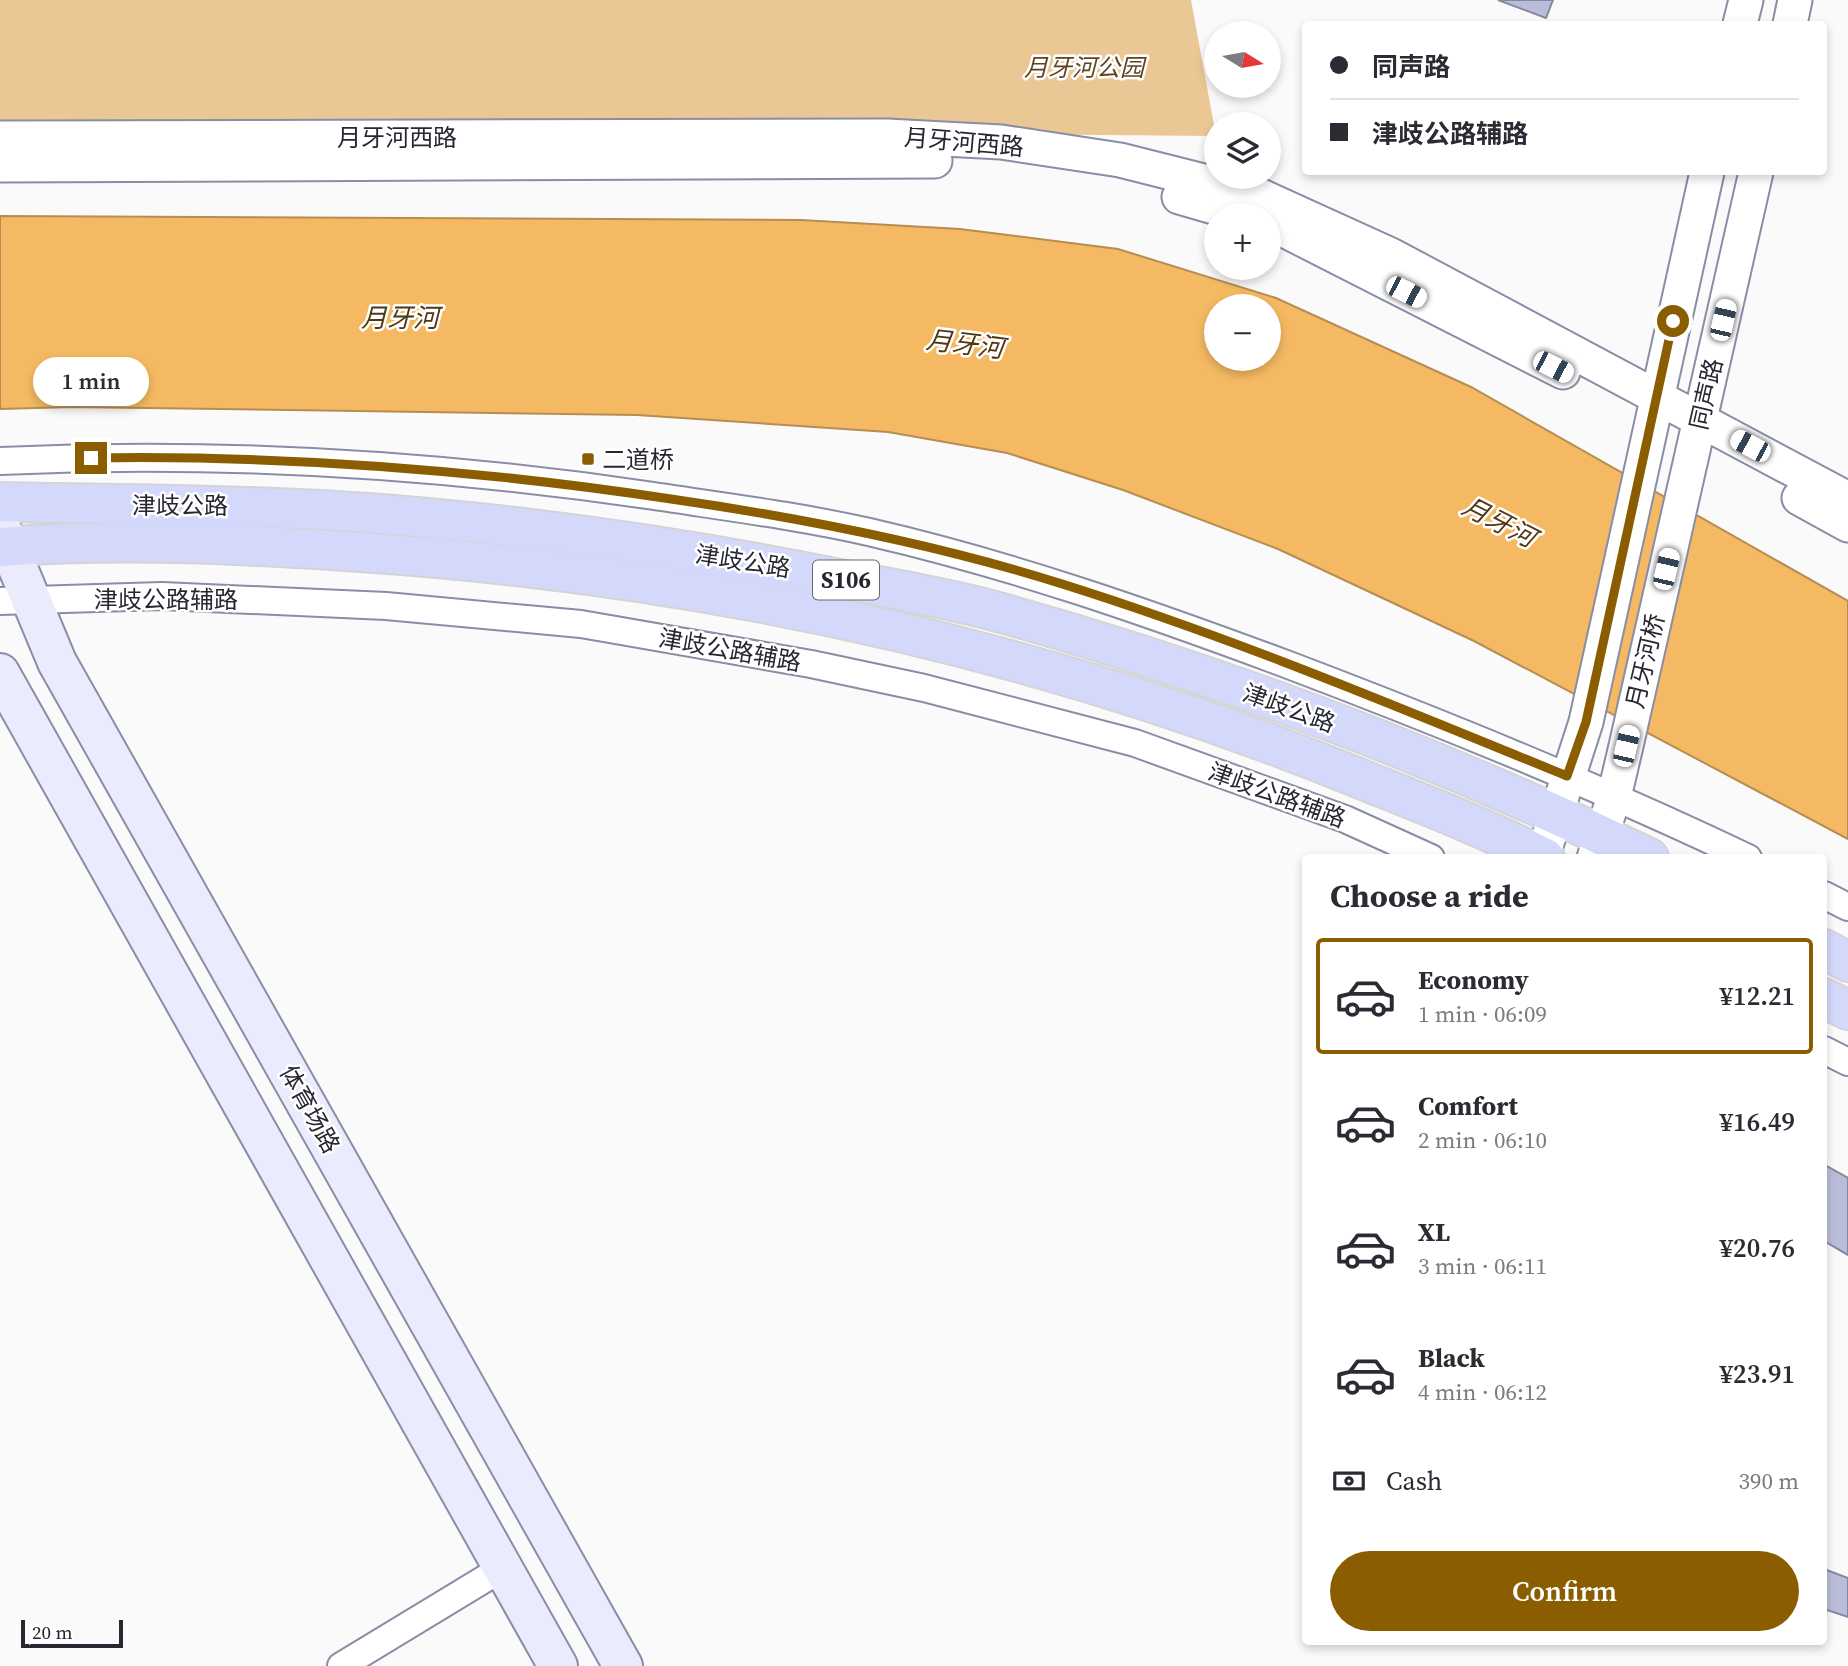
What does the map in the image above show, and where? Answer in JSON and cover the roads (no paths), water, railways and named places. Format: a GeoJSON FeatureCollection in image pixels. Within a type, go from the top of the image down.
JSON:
{"type":"FeatureCollection","features":[{"type":"Feature","properties":{"kind":"main road","name":"津歧公路"},"geometry":{"type":"LineString","coordinates":[[0,502],[217,504],[426,517],[568,533],[760,563],[890,588],[1008,615],[1274,701],[1490,785],[1555,814],[1597,846],[1632,854]]}},
{"type":"Feature","properties":{"kind":"main road","name":"津歧公路"},"geometry":{"type":"LineString","coordinates":[[2,535],[93,544],[288,547],[438,557],[668,585],[901,630],[1041,667],[1258,737],[1536,854]]}},
{"type":"Feature","properties":{"kind":"main road","name":"体育场路"},"geometry":{"type":"LineString","coordinates":[[2,535],[15,600],[64,674],[623,1666]]}},
{"type":"Feature","properties":{"kind":"main road"},"geometry":{"type":"LineString","coordinates":[[0,673],[501,1569],[558,1666]]}},
{"type":"Feature","properties":{"kind":"main road"},"geometry":{"type":"LineString","coordinates":[[1827,950],[1848,962]]}},
{"type":"Feature","properties":{"kind":"main road"},"geometry":{"type":"LineString","coordinates":[[1827,1000],[1848,1010]]}},
{"type":"Feature","properties":{"kind":"street"},"geometry":{"type":"LineString","coordinates":[[1741,21],[1746,0]]}},
{"type":"Feature","properties":{"kind":"street"},"geometry":{"type":"LineString","coordinates":[[1791,21],[1795,0]]}},
{"type":"Feature","properties":{"kind":"street","name":"月牙河西路"},"geometry":{"type":"LineString","coordinates":[[0,138],[887,136],[1001,142],[1106,158],[1259,195],[1391,255],[1653,406]]}},
{"type":"Feature","properties":{"kind":"street","name":"月牙河西路"},"geometry":{"type":"LineString","coordinates":[[0,165],[895,159],[1015,165],[1162,191],[1204,204]]}},
{"type":"Feature","properties":{"kind":"street","name":"同声路"},"geometry":{"type":"LineString","coordinates":[[1641,471],[1653,406],[1706,175]]}},
{"type":"Feature","properties":{"kind":"street","name":"同声路"},"geometry":{"type":"LineString","coordinates":[[1684,494],[1755,175]]}},
{"type":"Feature","properties":{"kind":"street","name":"月牙河西路"},"geometry":{"type":"LineString","coordinates":[[1281,229],[1848,499]]}},
{"type":"Feature","properties":{"kind":"street","name":"月牙河西路"},"geometry":{"type":"LineString","coordinates":[[1698,429],[1848,526]]}},
{"type":"Feature","properties":{"kind":"street"},"geometry":{"type":"LineString","coordinates":[[0,461],[162,456],[404,467],[609,489],[779,514],[856,530],[1059,582],[1147,613],[1395,705],[1567,776],[1739,854]]}},
{"type":"Feature","properties":{"kind":"street","name":"月牙河桥"},"geometry":{"type":"LineString","coordinates":[[1567,776],[1586,722],[1641,471]]}},
{"type":"Feature","properties":{"kind":"street","name":"月牙河桥"},"geometry":{"type":"LineString","coordinates":[[1614,797],[1684,494]]}},
{"type":"Feature","properties":{"kind":"street","name":"津歧公路辅路"},"geometry":{"type":"LineString","coordinates":[[15,600],[162,597],[386,606],[582,624],[811,664],[951,695],[1135,743],[1345,819],[1422,854]]}},
{"type":"Feature","properties":{"kind":"street"},"geometry":{"type":"LineString","coordinates":[[1544,854],[1567,776]]}},
{"type":"Feature","properties":{"kind":"street"},"geometry":{"type":"LineString","coordinates":[[1597,846],[1614,797]]}},
{"type":"Feature","properties":{"kind":"street"},"geometry":{"type":"LineString","coordinates":[[1827,896],[1848,907]]}},
{"type":"Feature","properties":{"kind":"street"},"geometry":{"type":"LineString","coordinates":[[1827,1052],[1848,1062]]}},
{"type":"Feature","properties":{"kind":"street"},"geometry":{"type":"LineString","coordinates":[[341,1666],[501,1569]]}},
{"type":"Feature","properties":{"kind":"water","name":"月牙河"},"geometry":{"type":"Polygon","coordinates":[[[0,216],[801,220],[960,229],[1118,249],[1204,276],[1204,280],[1218,280],[1263,294],[1204,294],[1204,371],[1281,371],[1281,300],[1471,387],[1848,601],[1848,839],[1474,641],[1278,549],[1123,490],[1007,453],[888,432],[637,415],[72,407],[0,409],[0,216]]]}},
{"type":"Feature","properties":{"kind":"place","name":"二道桥"},"geometry":{"type":"Point","coordinates":[588,459]}},
{"type":"Feature","properties":{"kind":"park label","name":"月牙河公园"},"geometry":{"type":"Point","coordinates":[1084,67]}}]}
